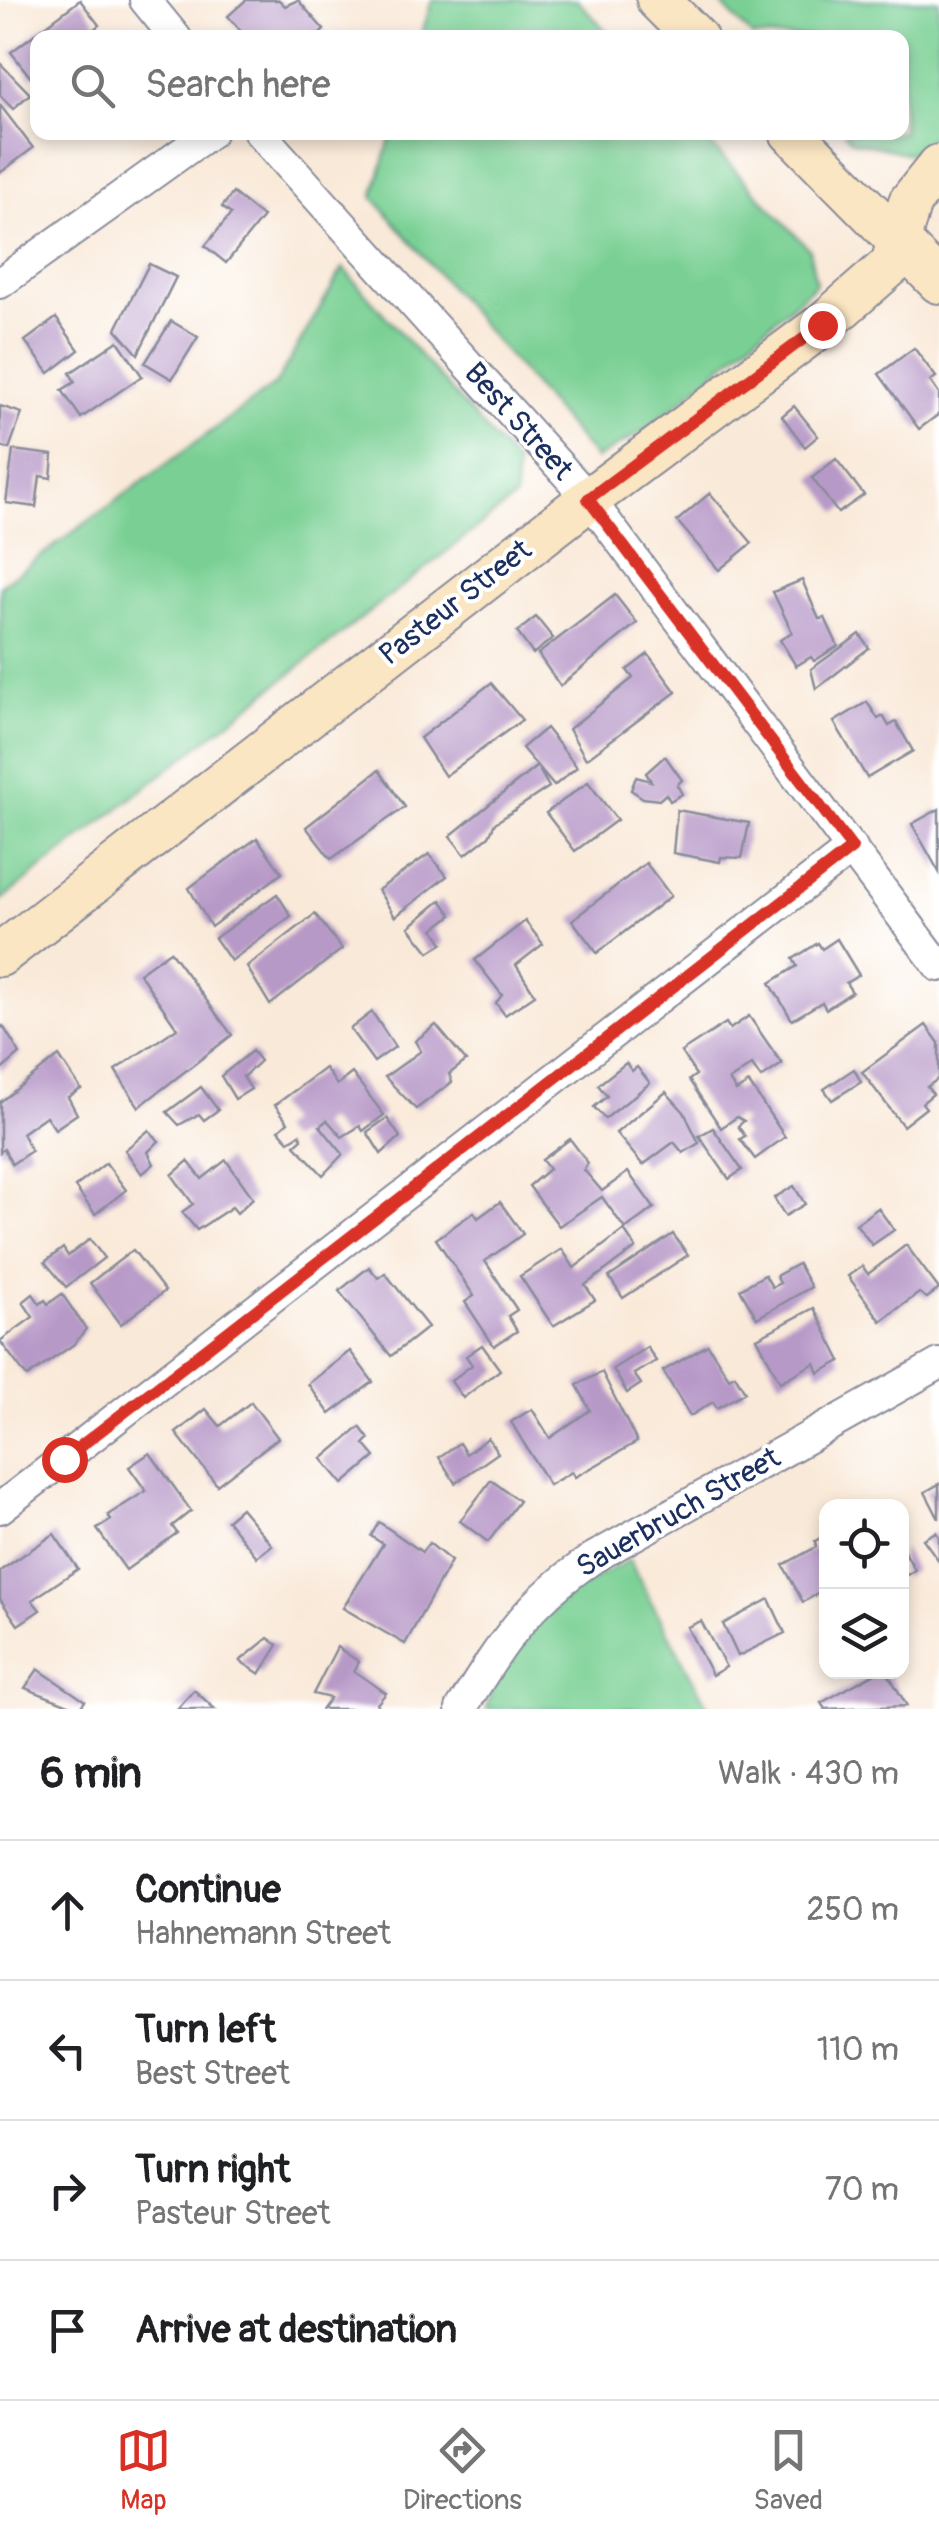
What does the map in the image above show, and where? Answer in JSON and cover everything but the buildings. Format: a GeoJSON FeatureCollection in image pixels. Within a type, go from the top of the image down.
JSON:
{"type":"FeatureCollection","features":[{"type":"Feature","properties":{"kind":"main road"},"geometry":{"type":"LineString","coordinates":[[658,0],[688,30]]}},
{"type":"Feature","properties":{"kind":"main road"},"geometry":{"type":"LineString","coordinates":[[799,140],[939,282]]}},
{"type":"Feature","properties":{"kind":"main road","name":"Pasteur Street"},"geometry":{"type":"LineString","coordinates":[[0,955],[588,499],[822,325],[892,264],[910,202],[939,166]]}},
{"type":"Feature","properties":{"kind":"street"},"geometry":{"type":"LineString","coordinates":[[144,0],[169,30]]}},
{"type":"Feature","properties":{"kind":"street"},"geometry":{"type":"LineString","coordinates":[[0,283],[200,140]]}},
{"type":"Feature","properties":{"kind":"street","name":"Best Street"},"geometry":{"type":"LineString","coordinates":[[265,140],[588,499],[939,966]]}},
{"type":"Feature","properties":{"kind":"street"},"geometry":{"type":"LineString","coordinates":[[0,1508],[852,848]]}},
{"type":"Feature","properties":{"kind":"street","name":"Sauerbruch Street"},"geometry":{"type":"LineString","coordinates":[[461,1709],[506,1634],[548,1588],[593,1558],[939,1364]]}},
{"type":"Feature","properties":{"kind":"green space"},"geometry":{"type":"Polygon","coordinates":[[[432,0],[577,0],[605,30],[423,30],[432,0]]]}},
{"type":"Feature","properties":{"kind":"green space"},"geometry":{"type":"Polygon","coordinates":[[[717,0],[939,0],[939,132],[910,154],[851,140],[909,140],[909,30],[746,30],[717,0]]]}},
{"type":"Feature","properties":{"kind":"green space"},"geometry":{"type":"Polygon","coordinates":[[[390,140],[707,140],[809,249],[816,284],[655,424],[596,459],[373,197],[390,140]]]}},
{"type":"Feature","properties":{"kind":"green space"},"geometry":{"type":"Polygon","coordinates":[[[343,268],[516,464],[515,498],[0,901],[0,586],[276,384],[343,268]]]}},
{"type":"Feature","properties":{"kind":"green space"},"geometry":{"type":"Polygon","coordinates":[[[629,1560],[709,1709],[486,1709],[508,1659],[541,1619],[582,1586],[629,1560]]]}},
{"type":"Feature","properties":{"kind":"route"},"geometry":{"type":"LineString","coordinates":[[64,1459],[852,848],[588,499],[822,325]]}}]}
